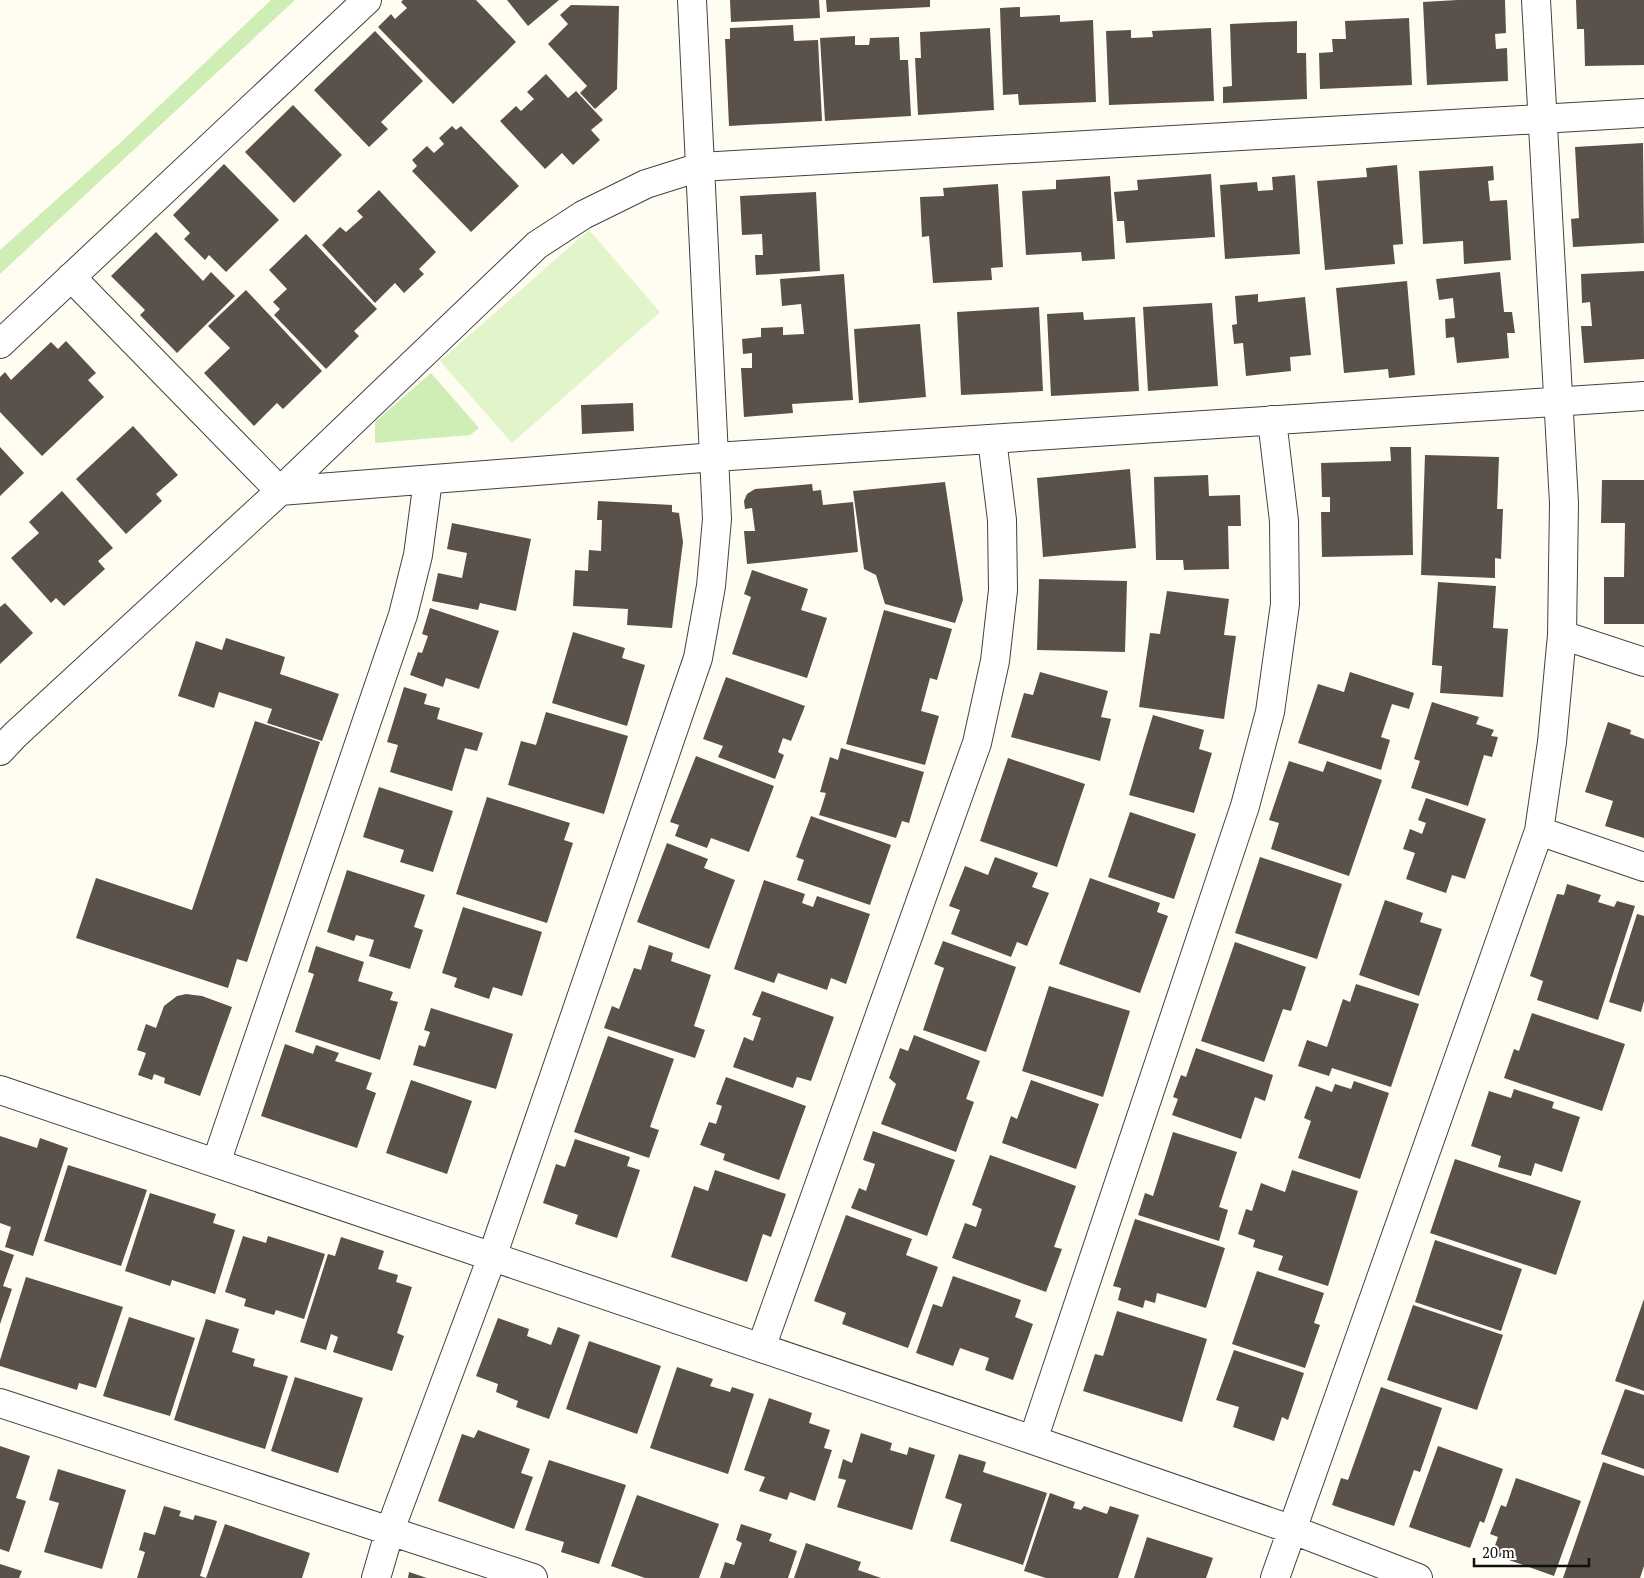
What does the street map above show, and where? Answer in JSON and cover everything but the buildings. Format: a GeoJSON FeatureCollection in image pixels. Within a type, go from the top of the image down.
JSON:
{"type":"FeatureCollection","features":[{"type":"Feature","properties":{"kind":"street"},"geometry":{"type":"LineString","coordinates":[[0,344],[367,0]]}},
{"type":"Feature","properties":{"kind":"street"},"geometry":{"type":"LineString","coordinates":[[376,1578],[390,1530],[492,1257],[698,658],[711,586],[717,519],[692,0]]}},
{"type":"Feature","properties":{"kind":"street"},"geometry":{"type":"LineString","coordinates":[[1275,1578],[1539,831],[1552,742],[1562,634],[1564,503],[1536,0]]}},
{"type":"Feature","properties":{"kind":"street"},"geometry":{"type":"LineString","coordinates":[[0,752],[15,735],[280,491],[537,245],[583,215],[646,184],[700,167],[1644,113]]}},
{"type":"Feature","properties":{"kind":"street"},"geometry":{"type":"LineString","coordinates":[[71,278],[280,491],[715,458],[1644,396]]}},
{"type":"Feature","properties":{"kind":"street"},"geometry":{"type":"LineString","coordinates":[[1033,1440],[1245,806],[1270,712],[1285,604],[1284,521],[1272,420]]}},
{"type":"Feature","properties":{"kind":"street"},"geometry":{"type":"LineString","coordinates":[[760,1348],[977,743],[995,661],[1003,590],[1002,520],[992,439]]}},
{"type":"Feature","properties":{"kind":"street"},"geometry":{"type":"LineString","coordinates":[[216,1164],[403,615],[418,555],[428,480]]}},
{"type":"Feature","properties":{"kind":"street"},"geometry":{"type":"LineString","coordinates":[[1562,634],[1644,662]]}},
{"type":"Feature","properties":{"kind":"street"},"geometry":{"type":"LineString","coordinates":[[1539,831],[1644,867]]}},
{"type":"Feature","properties":{"kind":"street"},"geometry":{"type":"LineString","coordinates":[[0,1090],[1033,1440],[1293,1530],[1418,1578]]}},
{"type":"Feature","properties":{"kind":"street"},"geometry":{"type":"LineString","coordinates":[[0,1403],[533,1578]]}},
{"type":"Feature","properties":{"kind":"green space"},"geometry":{"type":"Polygon","coordinates":[[[271,0],[295,0],[0,274],[0,250],[120,143],[271,0]]]}},
{"type":"Feature","properties":{"kind":"green space"},"geometry":{"type":"Polygon","coordinates":[[[589,230],[660,312],[512,443],[440,361],[589,230]]]}},
{"type":"Feature","properties":{"kind":"green space"},"geometry":{"type":"Polygon","coordinates":[[[431,373],[479,428],[470,435],[375,443],[375,422],[431,373]]]}}]}
